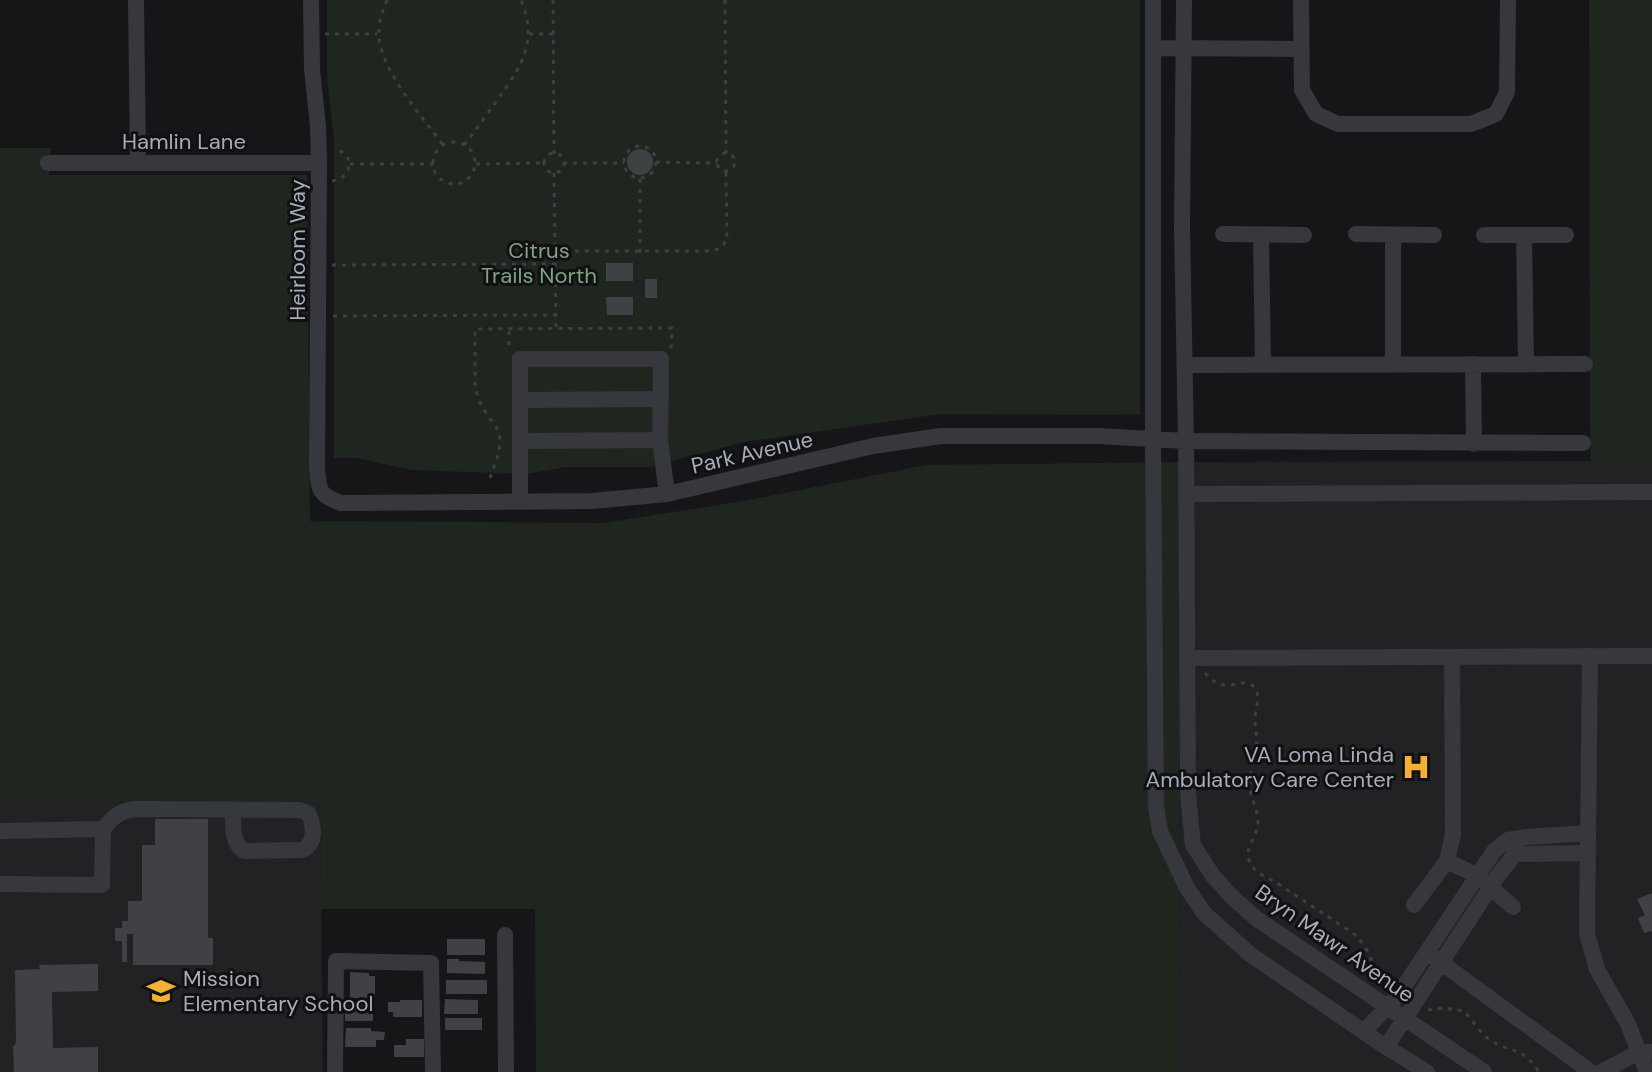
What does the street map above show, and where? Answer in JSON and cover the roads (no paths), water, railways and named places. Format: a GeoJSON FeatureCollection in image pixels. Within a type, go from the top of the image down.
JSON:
{"type":"FeatureCollection","features":[{"type":"Feature","properties":{"kind":"street"},"geometry":{"type":"LineString","coordinates":[[136,0],[138,163]]}},
{"type":"Feature","properties":{"kind":"street","name":"Heirloom Way"},"geometry":{"type":"LineString","coordinates":[[311,0],[319,163],[317,467],[319,488],[327,498]]}},
{"type":"Feature","properties":{"kind":"street"},"geometry":{"type":"LineString","coordinates":[[1153,0],[1156,805],[1160,831],[1187,888],[1204,913],[1251,955],[1427,1072]]}},
{"type":"Feature","properties":{"kind":"street","name":"Bryn Mawr Avenue"},"geometry":{"type":"LineString","coordinates":[[1184,0],[1182,226],[1188,793],[1193,845],[1213,876],[1257,919],[1387,1007],[1412,1015],[1484,1072]]}},
{"type":"Feature","properties":{"kind":"street"},"geometry":{"type":"LineString","coordinates":[[1301,0],[1302,90],[1316,114],[1338,124],[1471,124],[1496,114],[1507,92],[1508,0]]}},
{"type":"Feature","properties":{"kind":"street"},"geometry":{"type":"LineString","coordinates":[[1153,48],[1302,49]]}},
{"type":"Feature","properties":{"kind":"street","name":"Hamlin Lane"},"geometry":{"type":"LineString","coordinates":[[48,163],[319,163]]}},
{"type":"Feature","properties":{"kind":"street"},"geometry":{"type":"LineString","coordinates":[[1223,234],[1304,235]]}},
{"type":"Feature","properties":{"kind":"street"},"geometry":{"type":"LineString","coordinates":[[1356,234],[1434,235]]}},
{"type":"Feature","properties":{"kind":"street"},"geometry":{"type":"LineString","coordinates":[[1261,235],[1263,365]]}},
{"type":"Feature","properties":{"kind":"street"},"geometry":{"type":"LineString","coordinates":[[1393,235],[1393,364]]}},
{"type":"Feature","properties":{"kind":"street"},"geometry":{"type":"LineString","coordinates":[[1484,235],[1566,235]]}},
{"type":"Feature","properties":{"kind":"street"},"geometry":{"type":"LineString","coordinates":[[1524,235],[1526,364]]}},
{"type":"Feature","properties":{"kind":"street"},"geometry":{"type":"LineString","coordinates":[[520,502],[520,359],[661,359],[660,440],[667,494]]}},
{"type":"Feature","properties":{"kind":"street"},"geometry":{"type":"LineString","coordinates":[[1473,364],[1474,444]]}},
{"type":"Feature","properties":{"kind":"street"},"geometry":{"type":"LineString","coordinates":[[1185,365],[1585,364]]}},
{"type":"Feature","properties":{"kind":"street"},"geometry":{"type":"LineString","coordinates":[[520,400],[661,399]]}},
{"type":"Feature","properties":{"kind":"street","name":"Park Avenue"},"geometry":{"type":"LineString","coordinates":[[327,498],[341,503],[520,502],[592,501],[667,494],[873,446],[941,436],[1583,443]]}},
{"type":"Feature","properties":{"kind":"street"},"geometry":{"type":"LineString","coordinates":[[520,441],[660,440]]}},
{"type":"Feature","properties":{"kind":"street"},"geometry":{"type":"LineString","coordinates":[[1186,494],[1652,492]]}},
{"type":"Feature","properties":{"kind":"street"},"geometry":{"type":"LineString","coordinates":[[1590,656],[1587,934],[1597,969],[1646,1052],[1646,1071]]}},
{"type":"Feature","properties":{"kind":"street"},"geometry":{"type":"LineString","coordinates":[[1187,658],[1652,656]]}},
{"type":"Feature","properties":{"kind":"street"},"geometry":{"type":"LineString","coordinates":[[1414,905],[1447,861],[1453,834],[1452,657]]}},
{"type":"Feature","properties":{"kind":"street"},"geometry":{"type":"LineString","coordinates":[[0,884],[102,885],[103,829],[114,816],[135,809],[300,810],[309,814],[313,823],[312,841],[303,850],[244,851],[234,839],[233,810]]}},
{"type":"Feature","properties":{"kind":"street"},"geometry":{"type":"LineString","coordinates":[[0,831],[103,829]]}},
{"type":"Feature","properties":{"kind":"street"},"geometry":{"type":"LineString","coordinates":[[1364,1031],[1434,958],[1485,880],[1494,851],[1508,840],[1588,833]]}},
{"type":"Feature","properties":{"kind":"street"},"geometry":{"type":"LineString","coordinates":[[1485,880],[1515,854],[1588,853]]}},
{"type":"Feature","properties":{"kind":"street"},"geometry":{"type":"LineString","coordinates":[[1447,861],[1485,880],[1513,907]]}},
{"type":"Feature","properties":{"kind":"street"},"geometry":{"type":"LineString","coordinates":[[505,935],[506,1072]]}},
{"type":"Feature","properties":{"kind":"street"},"geometry":{"type":"LineString","coordinates":[[1386,1047],[1412,1015],[1434,958]]}},
{"type":"Feature","properties":{"kind":"street"},"geometry":{"type":"LineString","coordinates":[[1434,958],[1591,1072]]}},
{"type":"Feature","properties":{"kind":"street"},"geometry":{"type":"LineString","coordinates":[[335,1072],[336,961],[431,963],[433,1072]]}},
{"type":"Feature","properties":{"kind":"street"},"geometry":{"type":"LineString","coordinates":[[1601,1072],[1646,1052]]}},
{"type":"Feature","properties":{"kind":"place","name":"VA Loma Linda Ambulatory Care Center"},"geometry":{"type":"Point","coordinates":[1416,767]}},
{"type":"Feature","properties":{"kind":"place","name":"Mission Elementary School"},"geometry":{"type":"Point","coordinates":[161,991]}},
{"type":"Feature","properties":{"kind":"park label","name":"Citrus Trails North"},"geometry":{"type":"Point","coordinates":[539,262]}}]}
